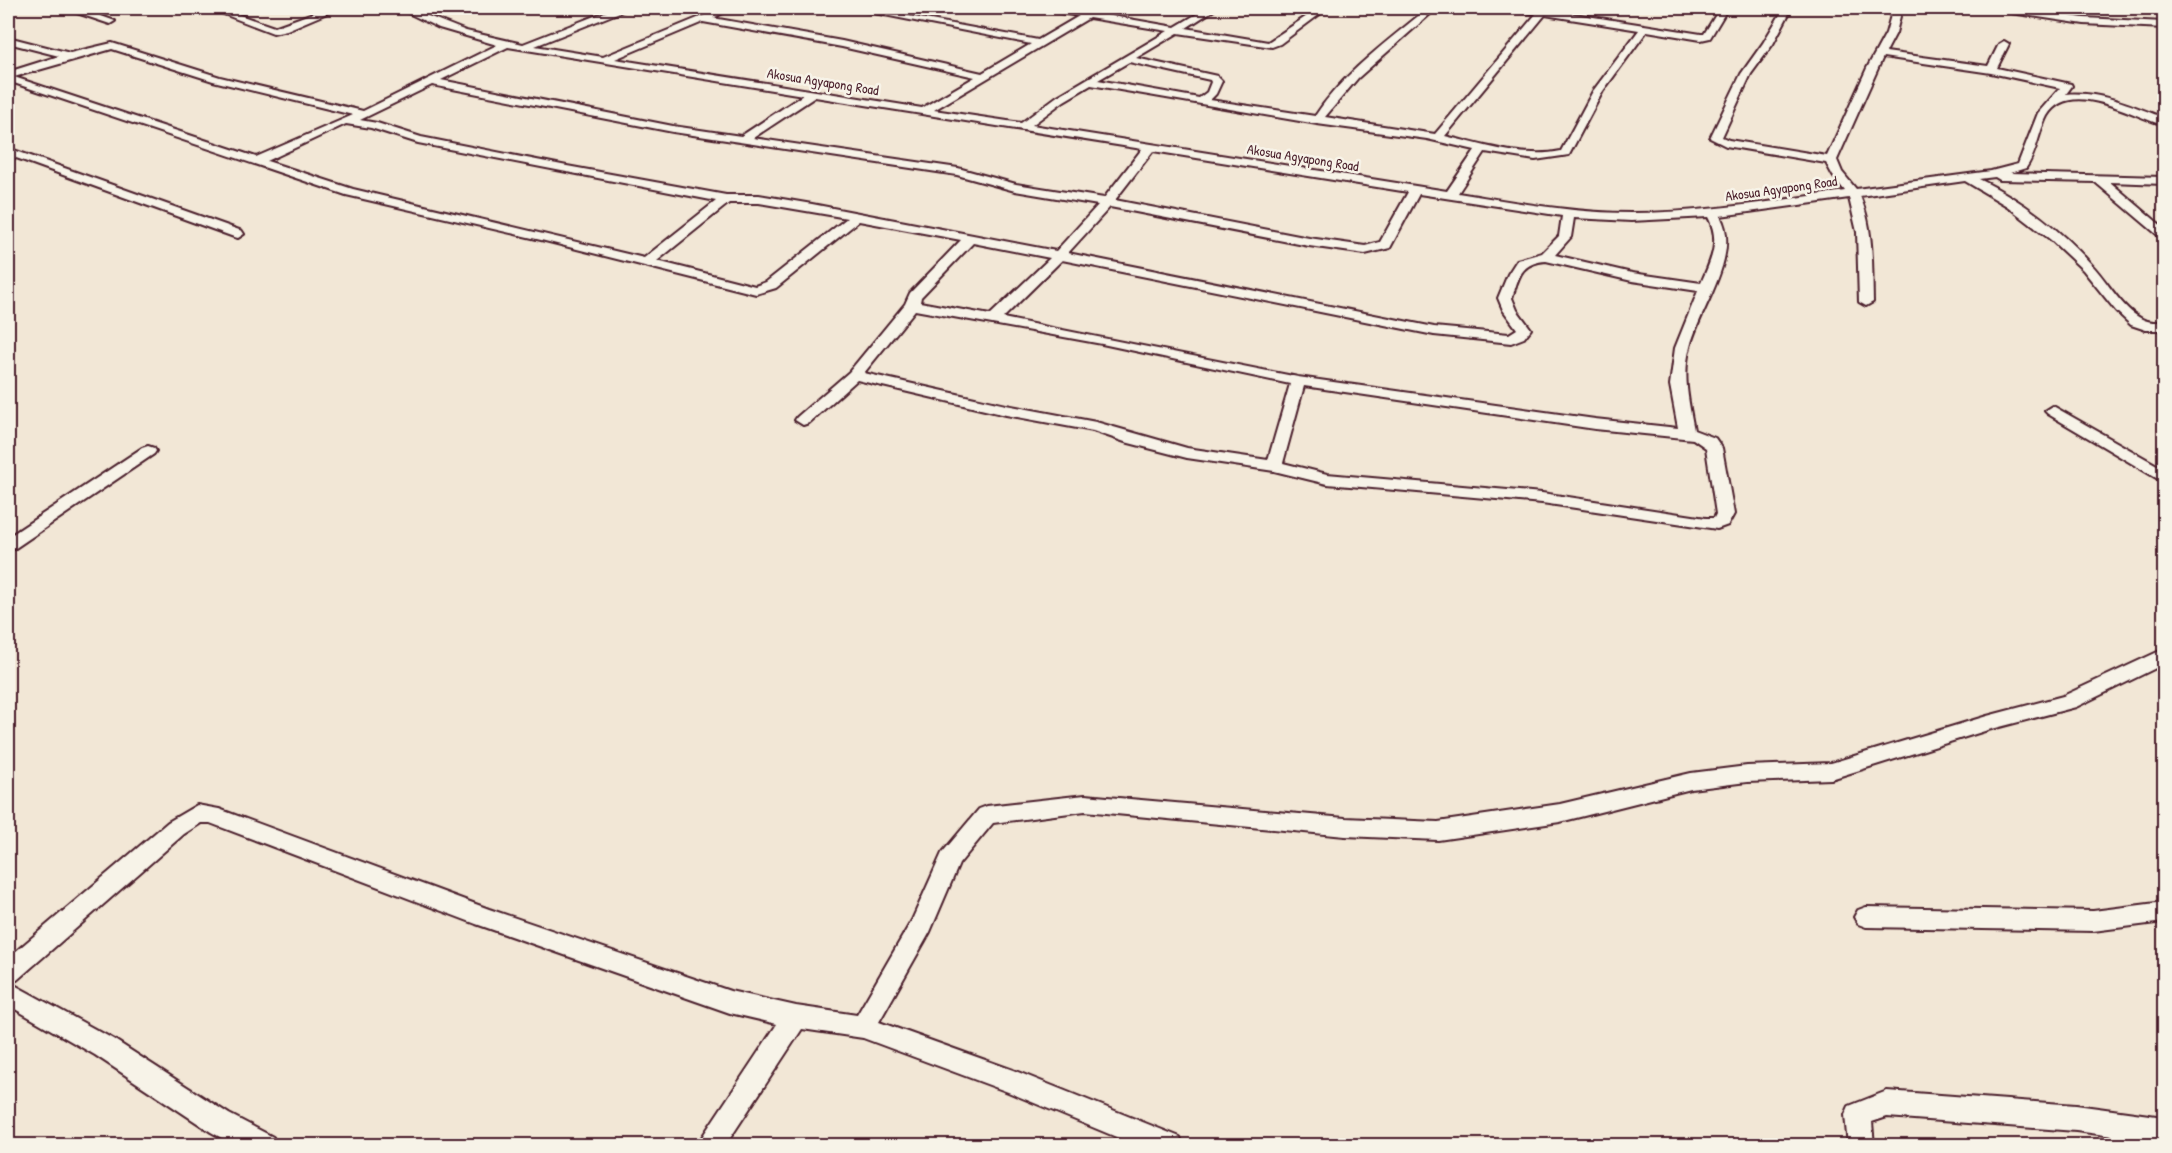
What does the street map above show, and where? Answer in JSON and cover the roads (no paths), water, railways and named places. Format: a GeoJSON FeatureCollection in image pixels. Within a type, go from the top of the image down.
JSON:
{"type":"FeatureCollection","features":[{"type":"Feature","properties":{"kind":"street"},"geometry":{"type":"LineString","coordinates":[[75,8],[110,21]]}},
{"type":"Feature","properties":{"kind":"street"},"geometry":{"type":"LineString","coordinates":[[213,8],[273,30],[284,28],[334,8]]}},
{"type":"Feature","properties":{"kind":"street"},"geometry":{"type":"LineString","coordinates":[[406,10],[426,8]]}},
{"type":"Feature","properties":{"kind":"street"},"geometry":{"type":"LineString","coordinates":[[523,47],[622,8]]}},
{"type":"Feature","properties":{"kind":"street"},"geometry":{"type":"LineString","coordinates":[[603,61],[729,8]]}},
{"type":"Feature","properties":{"kind":"street"},"geometry":{"type":"LineString","coordinates":[[854,8],[1040,43]]}},
{"type":"Feature","properties":{"kind":"street"},"geometry":{"type":"LineString","coordinates":[[1047,8],[1269,45],[1277,42],[1324,8]]}},
{"type":"Feature","properties":{"kind":"street"},"geometry":{"type":"LineString","coordinates":[[924,111],[1100,8]]}},
{"type":"Feature","properties":{"kind":"street"},"geometry":{"type":"LineString","coordinates":[[1023,127],[1060,99],[1213,8]]}},
{"type":"Feature","properties":{"kind":"street"},"geometry":{"type":"LineString","coordinates":[[1317,121],[1324,108],[1377,56],[1433,8]]}},
{"type":"Feature","properties":{"kind":"street"},"geometry":{"type":"LineString","coordinates":[[1515,8],[1694,37],[1707,36],[1724,8]]}},
{"type":"Feature","properties":{"kind":"street"},"geometry":{"type":"LineString","coordinates":[[1788,8],[1768,44],[1746,74],[1716,138],[1726,143],[1831,160]]}},
{"type":"Feature","properties":{"kind":"street"},"geometry":{"type":"LineString","coordinates":[[1866,302],[1861,218],[1853,194],[1835,175],[1831,160],[1879,54],[1891,33],[1899,8]]}},
{"type":"Feature","properties":{"kind":"street"},"geometry":{"type":"LineString","coordinates":[[1998,8],[2084,21],[2164,25]]}},
{"type":"Feature","properties":{"kind":"street","name":"Akosua Agyapong Road"},"geometry":{"type":"LineString","coordinates":[[406,10],[459,33],[523,47],[811,95],[1570,214],[1631,217],[1712,213],[1992,174],[2022,166],[2044,114],[2055,100]]}},
{"type":"Feature","properties":{"kind":"street"},"geometry":{"type":"LineString","coordinates":[[1438,138],[1543,12]]}},
{"type":"Feature","properties":{"kind":"street"},"geometry":{"type":"LineString","coordinates":[[701,19],[842,44],[984,76]]}},
{"type":"Feature","properties":{"kind":"street"},"geometry":{"type":"LineString","coordinates":[[1090,82],[1317,121],[1555,157],[1565,153],[1598,91],[1646,28]]}},
{"type":"Feature","properties":{"kind":"street"},"geometry":{"type":"LineString","coordinates":[[8,40],[70,56]]}},
{"type":"Feature","properties":{"kind":"street"},"geometry":{"type":"LineString","coordinates":[[257,161],[345,121],[364,115],[506,44]]}},
{"type":"Feature","properties":{"kind":"street"},"geometry":{"type":"LineString","coordinates":[[1990,70],[2004,44]]}},
{"type":"Feature","properties":{"kind":"street"},"geometry":{"type":"LineString","coordinates":[[8,77],[70,56],[112,46],[217,79],[364,115]]}},
{"type":"Feature","properties":{"kind":"street"},"geometry":{"type":"LineString","coordinates":[[1879,54],[1990,70],[2067,86],[2055,100]]}},
{"type":"Feature","properties":{"kind":"street"},"geometry":{"type":"LineString","coordinates":[[1128,59],[1213,78],[1217,81],[1215,86],[1202,102]]}},
{"type":"Feature","properties":{"kind":"street"},"geometry":{"type":"LineString","coordinates":[[8,77],[287,173],[350,192],[542,236],[742,288],[764,289],[820,248],[856,217]]}},
{"type":"Feature","properties":{"kind":"street"},"geometry":{"type":"LineString","coordinates":[[429,81],[595,115],[958,172],[1015,187],[1107,202],[1309,242],[1365,250],[1385,245],[1415,190]]}},
{"type":"Feature","properties":{"kind":"street"},"geometry":{"type":"LineString","coordinates":[[744,139],[811,95]]}},
{"type":"Feature","properties":{"kind":"street"},"geometry":{"type":"LineString","coordinates":[[2055,100],[2080,96],[2097,99],[2164,122]]}},
{"type":"Feature","properties":{"kind":"street"},"geometry":{"type":"LineString","coordinates":[[345,121],[373,125],[418,140],[555,168],[726,199],[759,199],[1434,331],[1511,339],[1519,335],[1524,329],[1510,310],[1505,298],[1515,272],[1524,260],[1546,257],[1632,277],[1705,288]]}},
{"type":"Feature","properties":{"kind":"street"},"geometry":{"type":"LineString","coordinates":[[994,319],[1059,256],[1107,202],[1150,147]]}},
{"type":"Feature","properties":{"kind":"street"},"geometry":{"type":"LineString","coordinates":[[1450,195],[1460,185],[1483,147]]}},
{"type":"Feature","properties":{"kind":"street"},"geometry":{"type":"LineString","coordinates":[[8,151],[238,234]]}},
{"type":"Feature","properties":{"kind":"street"},"geometry":{"type":"LineString","coordinates":[[1992,174],[2008,177],[2164,180]]}},
{"type":"Feature","properties":{"kind":"street"},"geometry":{"type":"LineString","coordinates":[[1967,178],[1983,185],[2024,214],[2080,260],[2132,319],[2146,326],[2164,326]]}},
{"type":"Feature","properties":{"kind":"street"},"geometry":{"type":"LineString","coordinates":[[2098,178],[2164,234]]}},
{"type":"Feature","properties":{"kind":"street"},"geometry":{"type":"LineString","coordinates":[[646,263],[726,199]]}},
{"type":"Feature","properties":{"kind":"street"},"geometry":{"type":"LineString","coordinates":[[1687,433],[1678,385],[1682,348],[1720,253],[1723,239],[1722,228],[1712,213]]}},
{"type":"Feature","properties":{"kind":"street"},"geometry":{"type":"LineString","coordinates":[[1546,257],[1566,237],[1566,220],[1570,214]]}},
{"type":"Feature","properties":{"kind":"street"},"geometry":{"type":"LineString","coordinates":[[804,420],[854,375],[912,306],[915,296],[969,239]]}},
{"type":"Feature","properties":{"kind":"street"},"geometry":{"type":"LineString","coordinates":[[854,375],[1006,410],[1096,427],[1131,440],[1187,453],[1274,466],[1327,479],[1542,498],[1717,524],[1722,521],[1725,514],[1714,448],[1708,441],[1687,433],[1595,424],[1298,381],[994,319],[912,306]]}},
{"type":"Feature","properties":{"kind":"street"},"geometry":{"type":"LineString","coordinates":[[1274,466],[1298,381]]}},
{"type":"Feature","properties":{"kind":"street"},"geometry":{"type":"LineString","coordinates":[[2053,411],[2164,476]]}},
{"type":"Feature","properties":{"kind":"street"},"geometry":{"type":"LineString","coordinates":[[10,542],[148,451]]}},
{"type":"Feature","properties":{"kind":"street"},"geometry":{"type":"LineString","coordinates":[[863,1028],[922,925],[950,859],[987,814],[1085,803],[1345,826],[1438,831],[1560,813],[1690,781],[1747,774],[1831,771],[1987,723],[2069,702],[2164,656]]}},
{"type":"Feature","properties":{"kind":"street"},"geometry":{"type":"LineString","coordinates":[[8,972],[176,828],[197,814],[211,815],[484,917],[730,1002],[796,1017],[863,1028],[1013,1082],[1171,1146]]}},
{"type":"Feature","properties":{"kind":"street"},"geometry":{"type":"LineString","coordinates":[[1866,916],[2093,921],[2164,912]]}},
{"type":"Feature","properties":{"kind":"street"},"geometry":{"type":"LineString","coordinates":[[8,993],[104,1047],[220,1123],[264,1146]]}},
{"type":"Feature","properties":{"kind":"street"},"geometry":{"type":"LineString","coordinates":[[709,1146],[796,1017]]}},
{"type":"Feature","properties":{"kind":"street"},"geometry":{"type":"LineString","coordinates":[[1861,1146],[1858,1115],[1887,1104],[2076,1118],[2164,1130]]}}]}
